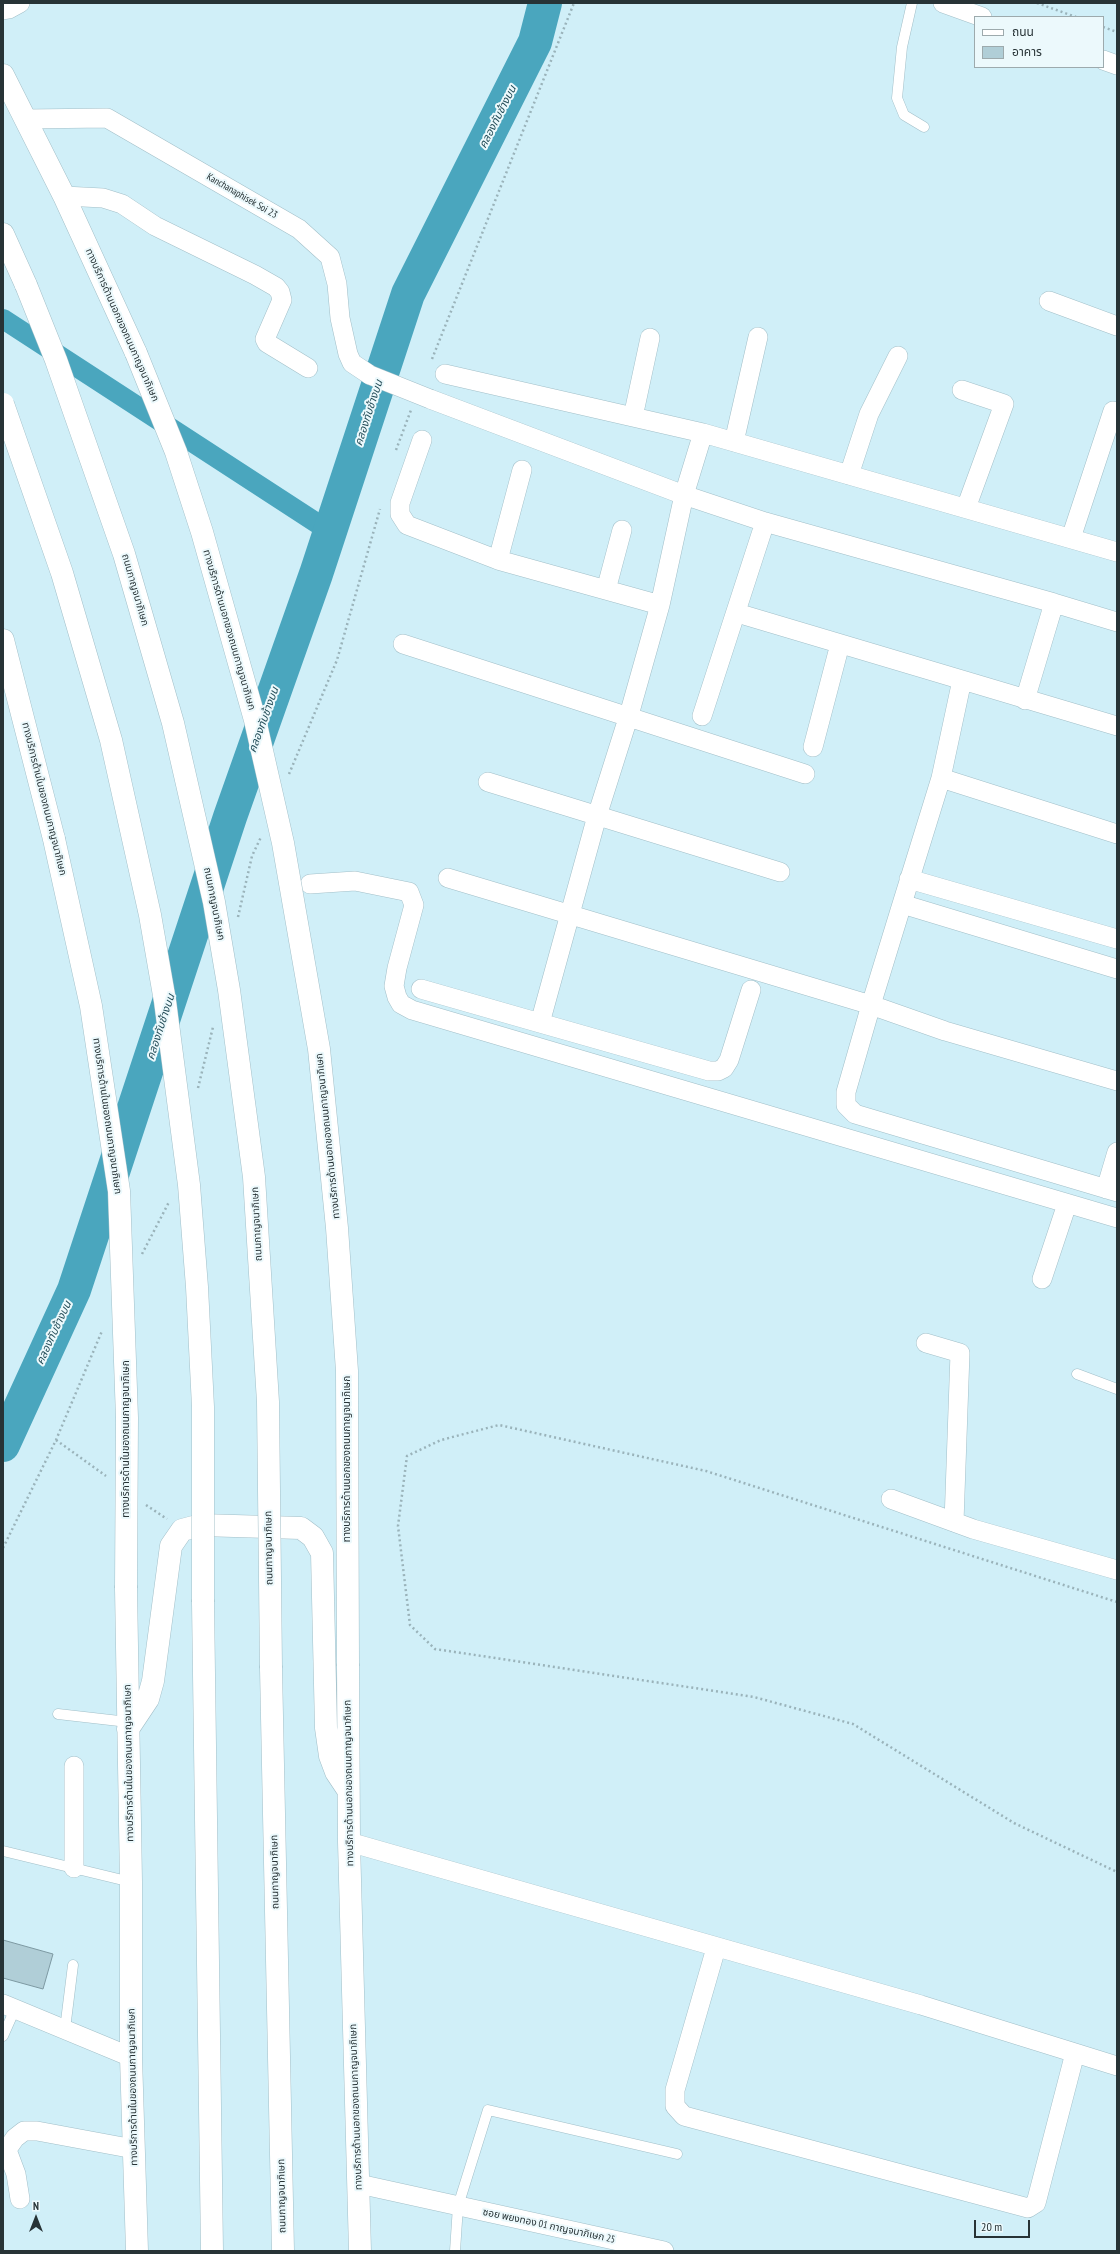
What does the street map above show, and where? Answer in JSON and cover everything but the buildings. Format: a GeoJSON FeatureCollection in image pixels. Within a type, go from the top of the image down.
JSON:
{"type":"FeatureCollection","features":[{"type":"Feature","properties":{"kind":"main road","name":"ทางบริการด้านนอกของถนนกาญจนาภิเษก"},"geometry":{"type":"LineString","coordinates":[[3,75],[64,196],[136,353],[176,452],[202,532],[254,720],[283,843],[319,1049],[337,1228],[347,1371],[348,1790],[360,2251]]}},
{"type":"Feature","properties":{"kind":"main road","name":"ถนนกาญจนาภิเษก"},"geometry":{"type":"LineString","coordinates":[[3,234],[26,284],[56,360],[124,554],[173,723],[214,902],[229,990],[254,1177],[268,1402],[271,1668],[283,2251]]}},
{"type":"Feature","properties":{"kind":"main road"},"geometry":{"type":"LineString","coordinates":[[3,404],[62,573],[111,740],[148,907],[165,1001],[189,1185],[197,1287],[203,1407],[203,1602],[212,2251]]}},
{"type":"Feature","properties":{"kind":"main road","name":"ทางบริการด้านในของถนนกาญจนาภิเษก"},"geometry":{"type":"LineString","coordinates":[[3,640],[54,838],[91,1006],[118,1191],[127,1418],[126,1588],[131,1882],[131,2057],[138,2251]]}},
{"type":"Feature","properties":{"kind":"main road"},"geometry":{"type":"LineString","coordinates":[[128,1726],[148,1699],[153,1681],[171,1546],[182,1530],[200,1525],[301,1528],[313,1537],[322,1553],[326,1728],[330,1756],[336,1772],[348,1790]]}},
{"type":"Feature","properties":{"kind":"street"},"geometry":{"type":"LineString","coordinates":[[3,10],[9,9],[20,3]]}},
{"type":"Feature","properties":{"kind":"street"},"geometry":{"type":"LineString","coordinates":[[943,3],[979,16]]}},
{"type":"Feature","properties":{"kind":"street"},"geometry":{"type":"LineString","coordinates":[[1104,60],[1117,65]]}},
{"type":"Feature","properties":{"kind":"street","name":"Kanchanaphisek Soi 23"},"geometry":{"type":"LineString","coordinates":[[26,119],[107,118],[299,229],[330,257],[337,284],[340,318],[348,354],[352,363],[370,375],[421,402],[765,522],[1117,622]]}},
{"type":"Feature","properties":{"kind":"street"},"geometry":{"type":"LineString","coordinates":[[64,196],[103,198],[122,204],[155,226],[255,275],[276,287],[280,292],[282,300],[265,339],[267,343],[308,368]]}},
{"type":"Feature","properties":{"kind":"street"},"geometry":{"type":"LineString","coordinates":[[1049,301],[1117,326]]}},
{"type":"Feature","properties":{"kind":"street"},"geometry":{"type":"LineString","coordinates":[[734,442],[758,337]]}},
{"type":"Feature","properties":{"kind":"street"},"geometry":{"type":"LineString","coordinates":[[633,417],[650,338]]}},
{"type":"Feature","properties":{"kind":"street"},"geometry":{"type":"LineString","coordinates":[[849,475],[869,414],[898,356]]}},
{"type":"Feature","properties":{"kind":"street"},"geometry":{"type":"LineString","coordinates":[[438,368],[703,433],[1117,552]]}},
{"type":"Feature","properties":{"kind":"street"},"geometry":{"type":"LineString","coordinates":[[962,390],[1004,404],[966,508]]}},
{"type":"Feature","properties":{"kind":"street"},"geometry":{"type":"LineString","coordinates":[[1071,538],[1112,411]]}},
{"type":"Feature","properties":{"kind":"street"},"geometry":{"type":"LineString","coordinates":[[540,1024],[597,816],[629,715],[660,605],[684,495],[703,433]]}},
{"type":"Feature","properties":{"kind":"street"},"geometry":{"type":"LineString","coordinates":[[422,440],[400,503],[402,520],[407,525],[498,560],[660,605]]}},
{"type":"Feature","properties":{"kind":"street"},"geometry":{"type":"LineString","coordinates":[[498,560],[522,470]]}},
{"type":"Feature","properties":{"kind":"street"},"geometry":{"type":"LineString","coordinates":[[702,716],[737,613],[765,522]]}},
{"type":"Feature","properties":{"kind":"street"},"geometry":{"type":"LineString","coordinates":[[606,590],[622,530]]}},
{"type":"Feature","properties":{"kind":"street"},"geometry":{"type":"LineString","coordinates":[[1025,700],[1054,603]]}},
{"type":"Feature","properties":{"kind":"street"},"geometry":{"type":"LineString","coordinates":[[737,613],[1025,700],[1117,726]]}},
{"type":"Feature","properties":{"kind":"street"},"geometry":{"type":"LineString","coordinates":[[403,644],[629,715],[805,774]]}},
{"type":"Feature","properties":{"kind":"street"},"geometry":{"type":"LineString","coordinates":[[813,747],[840,644]]}},
{"type":"Feature","properties":{"kind":"street"},"geometry":{"type":"LineString","coordinates":[[962,680],[940,778],[871,1005],[846,1092],[846,1105],[855,1114],[1112,1190],[1117,1152]]}},
{"type":"Feature","properties":{"kind":"street"},"geometry":{"type":"LineString","coordinates":[[940,778],[1117,834]]}},
{"type":"Feature","properties":{"kind":"street"},"geometry":{"type":"LineString","coordinates":[[488,782],[780,872]]}},
{"type":"Feature","properties":{"kind":"street"},"geometry":{"type":"LineString","coordinates":[[448,878],[570,913],[871,1005],[945,1031],[1117,1081]]}},
{"type":"Feature","properties":{"kind":"street"},"geometry":{"type":"LineString","coordinates":[[909,879],[1117,939]]}},
{"type":"Feature","properties":{"kind":"street"},"geometry":{"type":"LineString","coordinates":[[310,884],[355,881],[409,892],[414,905],[397,968],[394,986],[397,997],[402,1004],[412,1010],[665,1083],[1117,1218]]}},
{"type":"Feature","properties":{"kind":"street"},"geometry":{"type":"LineString","coordinates":[[902,904],[1117,969]]}},
{"type":"Feature","properties":{"kind":"street"},"geometry":{"type":"LineString","coordinates":[[421,989],[709,1071],[718,1071],[724,1068],[729,1060],[751,990]]}},
{"type":"Feature","properties":{"kind":"street"},"geometry":{"type":"LineString","coordinates":[[1042,1279],[1067,1204]]}},
{"type":"Feature","properties":{"kind":"street"},"geometry":{"type":"LineString","coordinates":[[926,1344],[960,1354],[954,1522]]}},
{"type":"Feature","properties":{"kind":"street"},"geometry":{"type":"LineString","coordinates":[[891,1499],[954,1522],[1117,1570]]}},
{"type":"Feature","properties":{"kind":"street"},"geometry":{"type":"LineString","coordinates":[[74,1766],[74,1868]]}},
{"type":"Feature","properties":{"kind":"street"},"geometry":{"type":"LineString","coordinates":[[349,1842],[716,1948],[921,2005],[1117,2066]]}},
{"type":"Feature","properties":{"kind":"street"},"geometry":{"type":"LineString","coordinates":[[716,1948],[675,2090],[675,2106],[684,2116],[1028,2208],[1036,2203],[1075,2053]]}},
{"type":"Feature","properties":{"kind":"street"},"geometry":{"type":"LineString","coordinates":[[9,2007],[131,2057]]}},
{"type":"Feature","properties":{"kind":"street"},"geometry":{"type":"LineString","coordinates":[[20,2199],[16,2174],[5,2153],[15,2138],[24,2131],[37,2131],[134,2150]]}},
{"type":"Feature","properties":{"kind":"street","name":"ซอย พยงทอง 01 กาญจนาภิเษก 25"},"geometry":{"type":"LineString","coordinates":[[359,2184],[664,2251]]}},
{"type":"Feature","properties":{"kind":"lane"},"geometry":{"type":"LineString","coordinates":[[912,3],[902,47],[897,98],[904,115],[924,127]]}},
{"type":"Feature","properties":{"kind":"lane"},"geometry":{"type":"LineString","coordinates":[[1077,1374],[1117,1389]]}},
{"type":"Feature","properties":{"kind":"lane"},"geometry":{"type":"LineString","coordinates":[[58,1714],[128,1726]]}},
{"type":"Feature","properties":{"kind":"lane"},"geometry":{"type":"LineString","coordinates":[[3,1851],[131,1882]]}},
{"type":"Feature","properties":{"kind":"lane"},"geometry":{"type":"LineString","coordinates":[[65,2029],[73,1965]]}},
{"type":"Feature","properties":{"kind":"lane"},"geometry":{"type":"LineString","coordinates":[[3,2036],[9,2007]]}},
{"type":"Feature","properties":{"kind":"lane"},"geometry":{"type":"LineString","coordinates":[[455,2251],[458,2206],[488,2110],[677,2154]]}},
{"type":"Feature","properties":{"kind":"path"},"geometry":{"type":"LineString","coordinates":[[438,368],[574,3]]}},
{"type":"Feature","properties":{"kind":"path"},"geometry":{"type":"LineString","coordinates":[[1037,3],[1073,16]]}},
{"type":"Feature","properties":{"kind":"path"},"geometry":{"type":"LineString","coordinates":[[1104,27],[1117,32]]}},
{"type":"Feature","properties":{"kind":"path"},"geometry":{"type":"LineString","coordinates":[[394,457],[403,427],[421,402]]}},
{"type":"Feature","properties":{"kind":"path"},"geometry":{"type":"LineString","coordinates":[[288,777],[320,705],[337,660],[382,502]]}},
{"type":"Feature","properties":{"kind":"path"},"geometry":{"type":"LineString","coordinates":[[236,925],[252,856],[262,834]]}},
{"type":"Feature","properties":{"kind":"path"},"geometry":{"type":"LineString","coordinates":[[197,1094],[213,1025]]}},
{"type":"Feature","properties":{"kind":"path"},"geometry":{"type":"LineString","coordinates":[[140,1256],[170,1200]]}},
{"type":"Feature","properties":{"kind":"path"},"geometry":{"type":"LineString","coordinates":[[3,1548],[56,1440],[104,1327]]}},
{"type":"Feature","properties":{"kind":"path"},"geometry":{"type":"LineString","coordinates":[[1117,1602],[706,1471],[499,1425],[441,1440],[407,1456],[398,1526],[410,1625],[435,1650],[754,1697],[853,1724],[1014,1823],[1117,1872]]}},
{"type":"Feature","properties":{"kind":"waterway","name":"คลองทับช้างบน"},"geometry":{"type":"LineString","coordinates":[[3,1445],[74,1290],[230,817],[316,574],[408,294],[535,42],[545,3]]}},
{"type":"Feature","properties":{"kind":"waterway"},"geometry":{"type":"LineString","coordinates":[[3,319],[329,531]]}}]}
